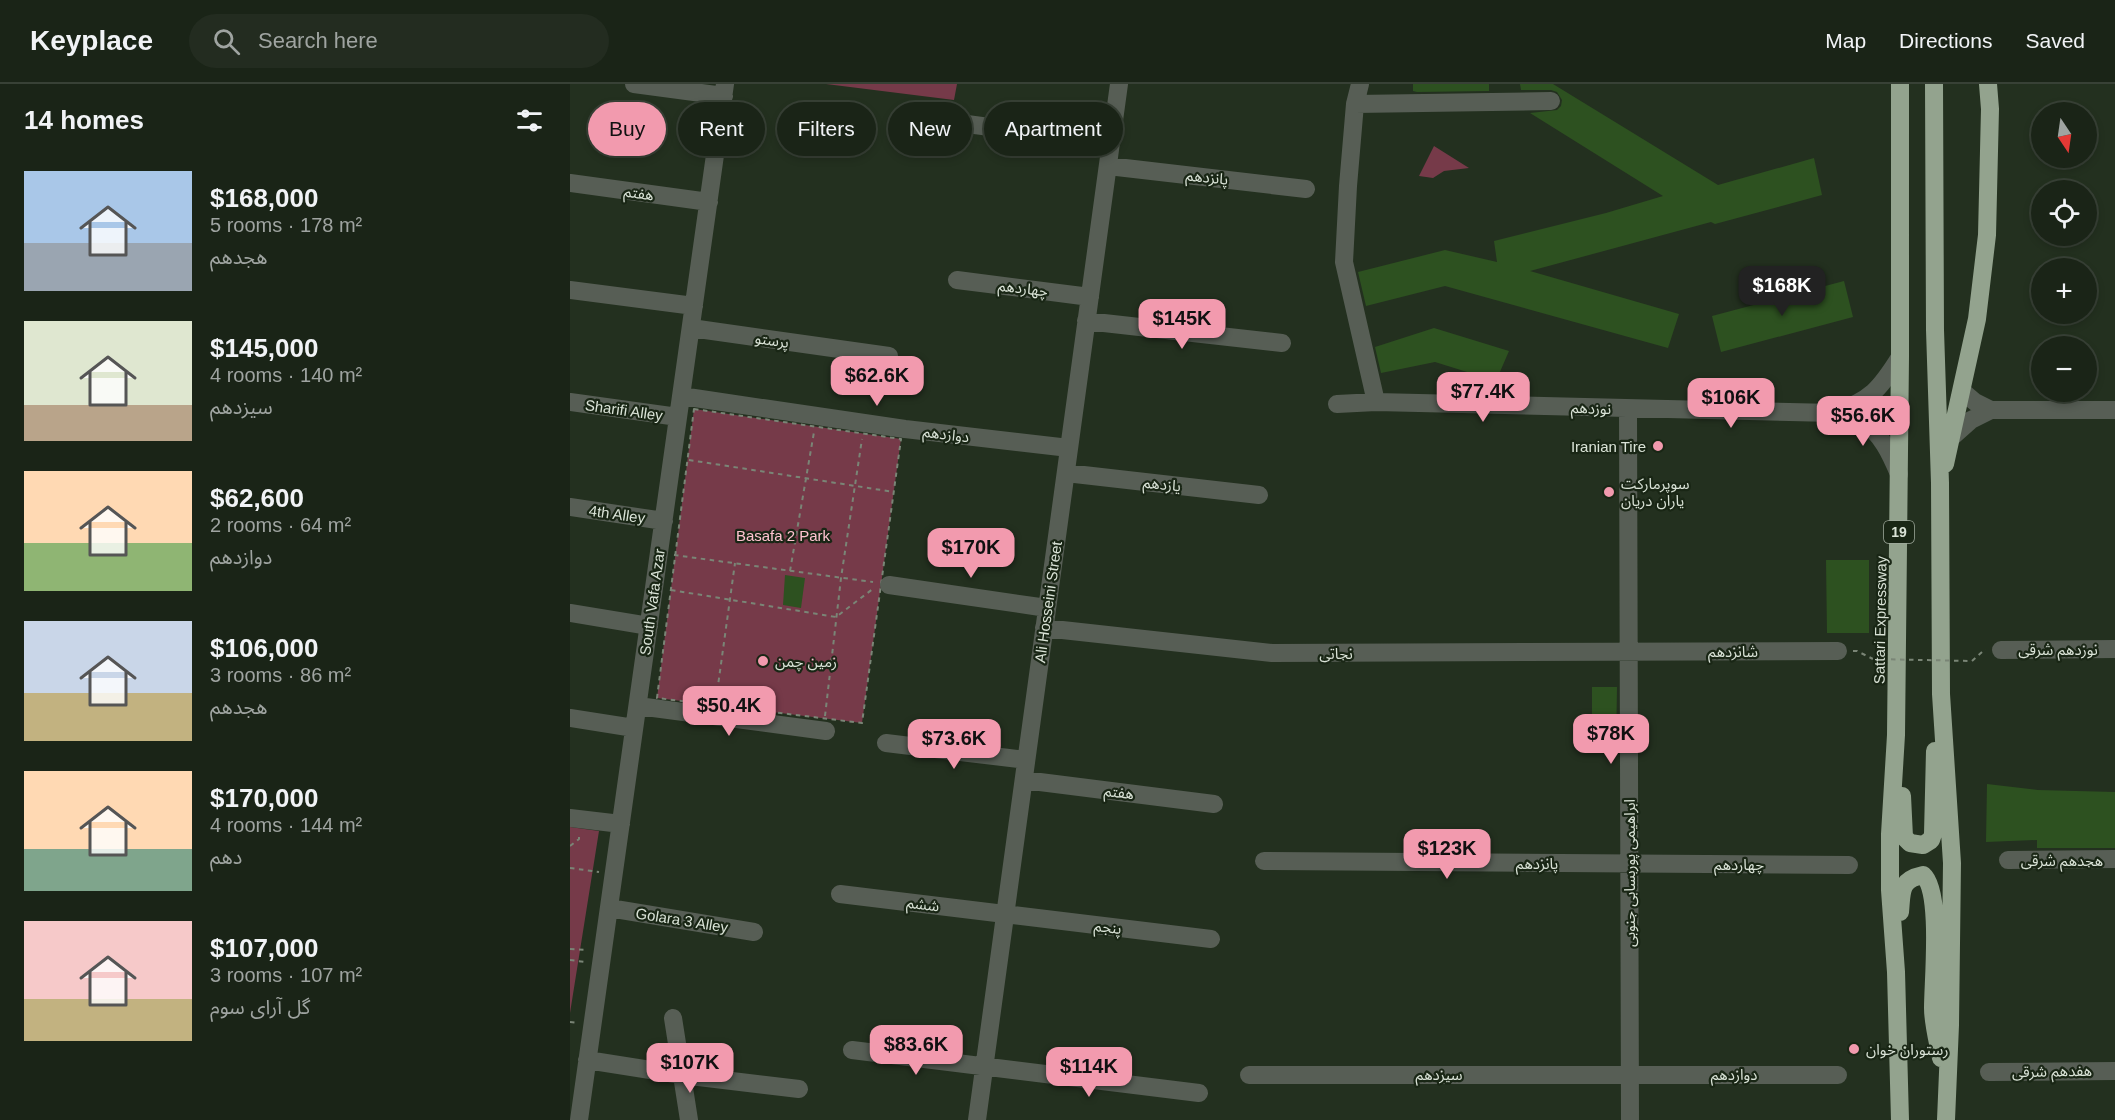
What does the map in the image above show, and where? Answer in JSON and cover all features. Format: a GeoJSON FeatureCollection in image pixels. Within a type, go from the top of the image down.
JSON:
{"type":"FeatureCollection","features":[{"type":"Feature","properties":{"kind":"highway"},"geometry":{"type":"LineString","coordinates":[[1934,84],[1935,330],[1940,483],[1941,694],[1952,863],[1946,1120]]}},
{"type":"Feature","properties":{"kind":"highway"},"geometry":{"type":"LineString","coordinates":[[1940,483],[1953,436],[1977,319],[1987,235],[1990,109],[1988,84]]}},
{"type":"Feature","properties":{"kind":"highway","name":"Sattari Expressway"},"geometry":{"type":"LineString","coordinates":[[1900,86],[1896,735],[1890,834],[1900,1120]]}},
{"type":"Feature","properties":{"kind":"highway"},"geometry":{"type":"LineString","coordinates":[[1896,735],[1904,837],[1910,843],[1923,845],[1930,840],[1933,834],[1936,718],[1941,694]]}},
{"type":"Feature","properties":{"kind":"highway"},"geometry":{"type":"LineString","coordinates":[[1896,972],[1902,890],[1910,879],[1923,875],[1932,892],[1933,1010],[1946,1087]]}},
{"type":"Feature","properties":{"kind":"street"},"geometry":{"type":"LineString","coordinates":[[634,84],[725,90]]}},
{"type":"Feature","properties":{"kind":"street","name":"Ali Hosseini Street"},"geometry":{"type":"LineString","coordinates":[[1117,102],[1119,84]]}},
{"type":"Feature","properties":{"kind":"street"},"geometry":{"type":"LineString","coordinates":[[1360,84],[1355,104],[1344,262],[1376,402]]}},
{"type":"Feature","properties":{"kind":"street","name":"South Vafa Azar"},"geometry":{"type":"LineString","coordinates":[[579,1120],[725,90]]}},
{"type":"Feature","properties":{"kind":"street"},"geometry":{"type":"LineString","coordinates":[[1355,104],[1551,101]]}},
{"type":"Feature","properties":{"kind":"street","name":"Ali Hosseini Street"},"geometry":{"type":"LineString","coordinates":[[977,1120],[1109,156]]}},
{"type":"Feature","properties":{"kind":"street","name":"پانزدهم"},"geometry":{"type":"LineString","coordinates":[[1108,166],[1306,189]]}},
{"type":"Feature","properties":{"kind":"street","name":"هفتم"},"geometry":{"type":"LineString","coordinates":[[570,183],[709,202]]}},
{"type":"Feature","properties":{"kind":"street","name":"چهاردهم"},"geometry":{"type":"LineString","coordinates":[[957,280],[1090,297]]}},
{"type":"Feature","properties":{"kind":"street"},"geometry":{"type":"LineString","coordinates":[[570,291],[694,306]]}},
{"type":"Feature","properties":{"kind":"street"},"geometry":{"type":"LineString","coordinates":[[1086,321],[1282,343]]}},
{"type":"Feature","properties":{"kind":"street","name":"پرستو"},"geometry":{"type":"LineString","coordinates":[[691,328],[889,356]]}},
{"type":"Feature","properties":{"kind":"street"},"geometry":{"type":"LineString","coordinates":[[1834,413],[1869,398],[1885,382],[1900,357]]}},
{"type":"Feature","properties":{"kind":"street"},"geometry":{"type":"LineString","coordinates":[[1962,391],[1991,410]]}},
{"type":"Feature","properties":{"kind":"street","name":"دوازدهم"},"geometry":{"type":"LineString","coordinates":[[681,396],[905,429],[1069,448]]}},
{"type":"Feature","properties":{"kind":"street","name":"Sharifi Alley"},"geometry":{"type":"LineString","coordinates":[[570,402],[678,417]]}},
{"type":"Feature","properties":{"kind":"street","name":"نوزدهم"},"geometry":{"type":"LineString","coordinates":[[1337,404],[1376,402],[1834,413]]}},
{"type":"Feature","properties":{"kind":"street","name":"ابراهیمی پوربسابی جنوبی"},"geometry":{"type":"LineString","coordinates":[[1628,409],[1630,1120]]}},
{"type":"Feature","properties":{"kind":"street"},"geometry":{"type":"LineString","coordinates":[[1953,436],[1971,420],[1991,410],[2115,410]]}},
{"type":"Feature","properties":{"kind":"street"},"geometry":{"type":"LineString","coordinates":[[1834,413],[1863,423],[1876,433],[1889,452],[1899,474]]}},
{"type":"Feature","properties":{"kind":"street","name":"یازدهم"},"geometry":{"type":"LineString","coordinates":[[1066,473],[1259,495]]}},
{"type":"Feature","properties":{"kind":"street","name":"4th Alley"},"geometry":{"type":"LineString","coordinates":[[570,507],[664,521]]}},
{"type":"Feature","properties":{"kind":"street"},"geometry":{"type":"LineString","coordinates":[[885,584],[1047,608]]}},
{"type":"Feature","properties":{"kind":"street"},"geometry":{"type":"LineString","coordinates":[[570,613],[649,626]]}},
{"type":"Feature","properties":{"kind":"street","name":"نجاتی"},"geometry":{"type":"LineString","coordinates":[[1044,628],[1272,653],[1629,652]]}},
{"type":"Feature","properties":{"kind":"street","name":"نوزدهم شرقی"},"geometry":{"type":"LineString","coordinates":[[2001,650],[2115,649]]}},
{"type":"Feature","properties":{"kind":"street","name":"شانزدهم"},"geometry":{"type":"LineString","coordinates":[[1629,652],[1838,651]]}},
{"type":"Feature","properties":{"kind":"street"},"geometry":{"type":"LineString","coordinates":[[638,706],[825,725]]}},
{"type":"Feature","properties":{"kind":"street"},"geometry":{"type":"LineString","coordinates":[[570,718],[634,728]]}},
{"type":"Feature","properties":{"kind":"street"},"geometry":{"type":"LineString","coordinates":[[886,743],[1026,760]]}},
{"type":"Feature","properties":{"kind":"street","name":"هفتم"},"geometry":{"type":"LineString","coordinates":[[1024,780],[1215,804]]}},
{"type":"Feature","properties":{"kind":"street"},"geometry":{"type":"LineString","coordinates":[[570,818],[621,824]]}},
{"type":"Feature","properties":{"kind":"street","name":"هجدهم شرقی"},"geometry":{"type":"LineString","coordinates":[[2008,860],[2115,859]]}},
{"type":"Feature","properties":{"kind":"street","name":"پانزدهم"},"geometry":{"type":"LineString","coordinates":[[1264,861],[1629,864]]}},
{"type":"Feature","properties":{"kind":"street","name":"چهاردهم"},"geometry":{"type":"LineString","coordinates":[[1629,864],[1849,865]]}},
{"type":"Feature","properties":{"kind":"street","name":"ششم"},"geometry":{"type":"LineString","coordinates":[[840,894],[1005,914]]}},
{"type":"Feature","properties":{"kind":"street","name":"Golara 3 Alley"},"geometry":{"type":"LineString","coordinates":[[609,908],[754,932]]}},
{"type":"Feature","properties":{"kind":"street","name":"پنجم"},"geometry":{"type":"LineString","coordinates":[[1005,914],[1211,939]]}},
{"type":"Feature","properties":{"kind":"street"},"geometry":{"type":"LineString","coordinates":[[673,1018],[689,1120]]}},
{"type":"Feature","properties":{"kind":"street"},"geometry":{"type":"LineString","coordinates":[[852,1050],[1198,1093]]}},
{"type":"Feature","properties":{"kind":"street"},"geometry":{"type":"LineString","coordinates":[[587,1060],[682,1075],[799,1089]]}},
{"type":"Feature","properties":{"kind":"street","name":"هفدهم شرقی"},"geometry":{"type":"LineString","coordinates":[[1989,1072],[2115,1071]]}},
{"type":"Feature","properties":{"kind":"street","name":"دوازدهم"},"geometry":{"type":"LineString","coordinates":[[1630,1074],[1838,1075]]}},
{"type":"Feature","properties":{"kind":"street","name":"سیزدهم"},"geometry":{"type":"LineString","coordinates":[[1249,1075],[1630,1074]]}},
{"type":"Feature","properties":{"kind":"path"},"geometry":{"type":"LineString","coordinates":[[694,409],[863,433],[901,439],[885,584],[862,723],[825,725],[715,705],[657,698],[694,409]]}},
{"type":"Feature","properties":{"kind":"path"},"geometry":{"type":"LineString","coordinates":[[790,571],[815,426]]}},
{"type":"Feature","properties":{"kind":"path"},"geometry":{"type":"LineString","coordinates":[[825,725],[841,578],[863,433]]}},
{"type":"Feature","properties":{"kind":"path"},"geometry":{"type":"LineString","coordinates":[[687,459],[894,492]]}},
{"type":"Feature","properties":{"kind":"path"},"geometry":{"type":"LineString","coordinates":[[675,555],[885,584]]}},
{"type":"Feature","properties":{"kind":"path"},"geometry":{"type":"LineString","coordinates":[[715,705],[735,563]]}},
{"type":"Feature","properties":{"kind":"path"},"geometry":{"type":"LineString","coordinates":[[671,590],[836,617],[885,584]]}},
{"type":"Feature","properties":{"kind":"path"},"geometry":{"type":"LineString","coordinates":[[1838,651],[1857,651],[1873,659],[1972,661]]}},
{"type":"Feature","properties":{"kind":"path"},"geometry":{"type":"LineString","coordinates":[[570,868],[614,873]]}},
{"type":"Feature","properties":{"kind":"green space"},"geometry":{"type":"Polygon","coordinates":[[[826,84],[957,84],[954,100],[826,84]]]}},
{"type":"Feature","properties":{"kind":"green space"},"geometry":{"type":"Polygon","coordinates":[[[1434,146],[1469,168],[1444,171],[1433,178],[1419,176],[1434,146]]]}},
{"type":"Feature","properties":{"kind":"green space","name":"Basafa 2 Park"},"geometry":{"type":"Polygon","coordinates":[[[694,409],[901,439],[862,723],[657,698],[694,409]]]}},
{"type":"Feature","properties":{"kind":"green space"},"geometry":{"type":"Polygon","coordinates":[[[570,827],[599,831],[570,1013],[570,827]]]}},
{"type":"Feature","properties":{"kind":"building"},"geometry":{"type":"Polygon","coordinates":[[[1413,84],[1489,84],[1489,91],[1417,92],[1413,91],[1413,84]]]}},
{"type":"Feature","properties":{"kind":"building"},"geometry":{"type":"Polygon","coordinates":[[[1520,84],[1553,84],[1718,185],[1814,158],[1822,195],[1715,224],[1711,222],[1530,271],[1679,314],[1668,348],[1445,286],[1366,306],[1358,272],[1445,250],[1497,262],[1494,241],[1663,196],[1530,113],[1557,110],[1562,100],[1557,92],[1521,90],[1520,84]]]}},
{"type":"Feature","properties":{"kind":"building"},"geometry":{"type":"Polygon","coordinates":[[[1844,281],[1853,317],[1721,352],[1712,316],[1844,281]]]}},
{"type":"Feature","properties":{"kind":"building"},"geometry":{"type":"Polygon","coordinates":[[[1434,328],[1509,351],[1496,381],[1435,362],[1381,373],[1375,347],[1434,328]]]}},
{"type":"Feature","properties":{"kind":"building"},"geometry":{"type":"Polygon","coordinates":[[[1826,560],[1869,560],[1869,633],[1827,633],[1826,560]]]}},
{"type":"Feature","properties":{"kind":"building"},"geometry":{"type":"Polygon","coordinates":[[[785,575],[805,578],[801,608],[783,605],[785,575]]]}},
{"type":"Feature","properties":{"kind":"building"},"geometry":{"type":"Polygon","coordinates":[[[1592,687],[1617,687],[1616,748],[1592,748],[1592,687]]]}},
{"type":"Feature","properties":{"kind":"building"},"geometry":{"type":"Polygon","coordinates":[[[1987,784],[2038,790],[2115,792],[2115,848],[2037,848],[2037,840],[1986,842],[1987,784]]]}},
{"type":"Feature","properties":{"kind":"place","name":"Iranian Tire"},"geometry":{"type":"Point","coordinates":[1658,446]}},
{"type":"Feature","properties":{"kind":"place","name":"سوپرمارکت یاران دریان"},"geometry":{"type":"Point","coordinates":[1609,492]}},
{"type":"Feature","properties":{"kind":"place","name":"زمین چمن"},"geometry":{"type":"Point","coordinates":[763,661]}},
{"type":"Feature","properties":{"kind":"place","name":"رستوران خوان"},"geometry":{"type":"Point","coordinates":[1854,1049]}}]}
